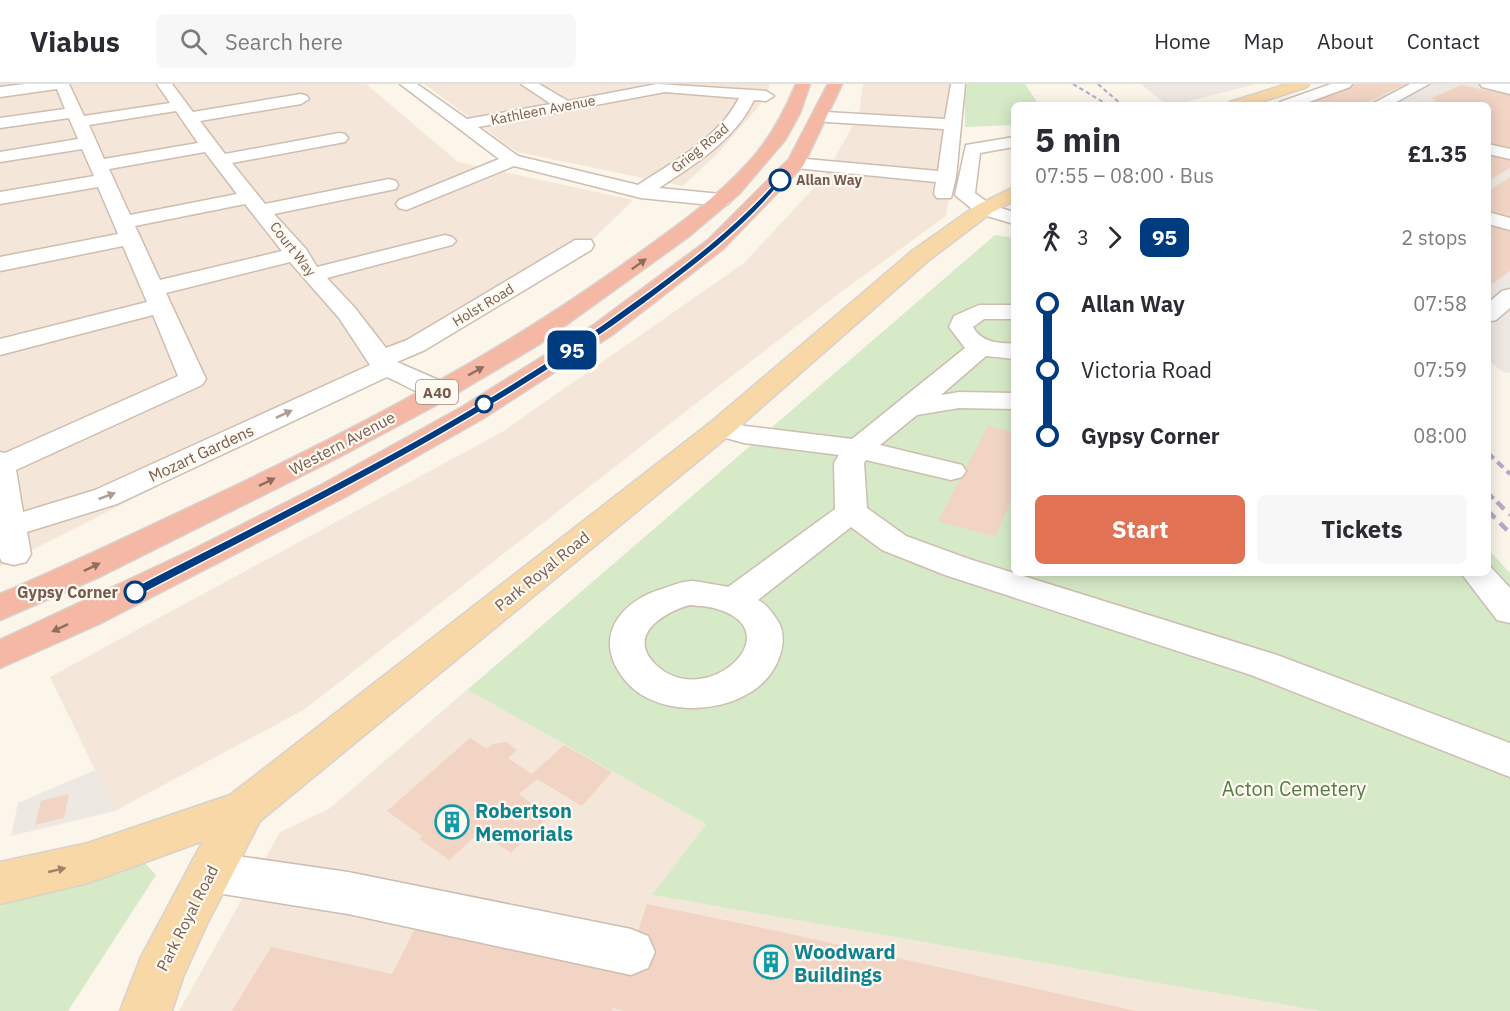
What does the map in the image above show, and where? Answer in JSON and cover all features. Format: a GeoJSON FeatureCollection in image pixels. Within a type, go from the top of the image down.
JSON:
{"type":"FeatureCollection","features":[{"type":"Feature","properties":{"kind":"highway","name":"Western Avenue"},"geometry":{"type":"LineString","coordinates":[[0,608],[65,580],[269,481],[495,361],[563,318],[668,243],[721,200],[763,157],[780,134],[793,114],[803,84]]}},
{"type":"Feature","properties":{"kind":"highway","name":"A40"},"geometry":{"type":"LineString","coordinates":[[0,655],[118,601],[378,466],[535,374],[596,334],[687,268],[750,215],[795,163],[826,117],[835,84]]}},
{"type":"Feature","properties":{"kind":"main road"},"geometry":{"type":"LineString","coordinates":[[1245,102],[1302,84]]}},
{"type":"Feature","properties":{"kind":"main road","name":"Park Royal Road"},"geometry":{"type":"LineString","coordinates":[[146,1011],[159,974],[245,808],[721,428],[920,256],[984,209],[1011,194]]}},
{"type":"Feature","properties":{"kind":"main road"},"geometry":{"type":"LineString","coordinates":[[0,883],[88,863],[245,808]]}},
{"type":"Feature","properties":{"kind":"street"},"geometry":{"type":"LineString","coordinates":[[0,92],[60,84],[81,126],[193,379],[1,464]]}},
{"type":"Feature","properties":{"kind":"street","name":"Court Way"},"geometry":{"type":"LineString","coordinates":[[164,84],[214,153],[312,275],[347,313],[384,363]]}},
{"type":"Feature","properties":{"kind":"street"},"geometry":{"type":"LineString","coordinates":[[407,84],[512,160],[641,192],[721,200]]}},
{"type":"Feature","properties":{"kind":"street"},"geometry":{"type":"LineString","coordinates":[[528,84],[566,106]]}},
{"type":"Feature","properties":{"kind":"street"},"geometry":{"type":"LineString","coordinates":[[943,195],[958,84]]}},
{"type":"Feature","properties":{"kind":"street"},"geometry":{"type":"LineString","coordinates":[[1295,102],[1346,84]]}},
{"type":"Feature","properties":{"kind":"street"},"geometry":{"type":"LineString","coordinates":[[1384,102],[1422,84]]}},
{"type":"Feature","properties":{"kind":"street"},"geometry":{"type":"LineString","coordinates":[[1487,84],[1510,89]]}},
{"type":"Feature","properties":{"kind":"street","name":"Kathleen Avenue"},"geometry":{"type":"LineString","coordinates":[[463,125],[667,85],[757,96]]}},
{"type":"Feature","properties":{"kind":"street","name":"Grieg Road"},"geometry":{"type":"LineString","coordinates":[[641,192],[698,151],[730,124],[757,96]]}},
{"type":"Feature","properties":{"kind":"street"},"geometry":{"type":"LineString","coordinates":[[0,123],[81,126],[301,99]]}},
{"type":"Feature","properties":{"kind":"street"},"geometry":{"type":"LineString","coordinates":[[826,117],[951,124]]}},
{"type":"Feature","properties":{"kind":"street"},"geometry":{"type":"LineString","coordinates":[[0,158],[81,126]]}},
{"type":"Feature","properties":{"kind":"street"},"geometry":{"type":"LineString","coordinates":[[0,198],[101,173],[214,153],[339,138]]}},
{"type":"Feature","properties":{"kind":"street"},"geometry":{"type":"LineString","coordinates":[[1011,142],[972,149],[965,195],[984,209],[1011,217]]}},
{"type":"Feature","properties":{"kind":"street"},"geometry":{"type":"LineString","coordinates":[[1491,150],[1510,154]]}},
{"type":"Feature","properties":{"kind":"street"},"geometry":{"type":"LineString","coordinates":[[406,204],[512,160]]}},
{"type":"Feature","properties":{"kind":"street"},"geometry":{"type":"LineString","coordinates":[[795,163],[947,177]]}},
{"type":"Feature","properties":{"kind":"street"},"geometry":{"type":"LineString","coordinates":[[0,264],[127,230],[257,204],[389,184]]}},
{"type":"Feature","properties":{"kind":"street"},"geometry":{"type":"LineString","coordinates":[[1491,219],[1510,224]]}},
{"type":"Feature","properties":{"kind":"street"},"geometry":{"type":"LineString","coordinates":[[312,275],[445,241]]}},
{"type":"Feature","properties":{"kind":"street","name":"Holst Road"},"geometry":{"type":"LineString","coordinates":[[384,363],[583,245]]}},
{"type":"Feature","properties":{"kind":"street"},"geometry":{"type":"LineString","coordinates":[[0,347],[298,255]]}},
{"type":"Feature","properties":{"kind":"street"},"geometry":{"type":"LineString","coordinates":[[1491,312],[1510,296]]}},
{"type":"Feature","properties":{"kind":"street"},"geometry":{"type":"LineString","coordinates":[[1011,312],[979,312],[963,321],[963,334],[981,346],[1011,351]]}},
{"type":"Feature","properties":{"kind":"street"},"geometry":{"type":"LineString","coordinates":[[851,512],[849,463],[858,449],[981,346]]}},
{"type":"Feature","properties":{"kind":"street"},"geometry":{"type":"LineString","coordinates":[[384,363],[440,391]]}},
{"type":"Feature","properties":{"kind":"street","name":"Mozart Gardens"},"geometry":{"type":"LineString","coordinates":[[1,464],[12,540],[384,363]]}},
{"type":"Feature","properties":{"kind":"street"},"geometry":{"type":"LineString","coordinates":[[909,408],[959,400],[1011,401]]}},
{"type":"Feature","properties":{"kind":"street"},"geometry":{"type":"LineString","coordinates":[[721,428],[744,434],[858,449],[951,471]]}},
{"type":"Feature","properties":{"kind":"street"},"geometry":{"type":"LineString","coordinates":[[851,512],[894,543],[957,567],[1264,664],[1510,760]]}},
{"type":"Feature","properties":{"kind":"street"},"geometry":{"type":"LineString","coordinates":[[734,600],[851,512]]}},
{"type":"Feature","properties":{"kind":"street"},"geometry":{"type":"LineString","coordinates":[[957,567],[1011,565]]}},
{"type":"Feature","properties":{"kind":"street"},"geometry":{"type":"LineString","coordinates":[[1481,576],[1510,611]]}},
{"type":"Feature","properties":{"kind":"street"},"geometry":{"type":"LineString","coordinates":[[210,872],[348,893],[631,952]]}},
{"type":"Feature","properties":{"kind":"shaded area"},"geometry":{"type":"Polygon","coordinates":[[[0,84],[366,84],[458,162],[633,200],[587,245],[386,371],[0,566],[0,84]]]}},
{"type":"Feature","properties":{"kind":"shaded area"},"geometry":{"type":"Polygon","coordinates":[[[424,84],[770,84],[765,99],[718,153],[683,186],[517,152],[424,84]]]}},
{"type":"Feature","properties":{"kind":"shaded area"},"geometry":{"type":"Polygon","coordinates":[[[863,84],[960,84],[960,125],[946,216],[841,292],[305,709],[115,811],[50,677],[502,432],[744,263],[823,178],[859,115],[863,84]]]}},
{"type":"Feature","properties":{"kind":"shaded area"},"geometry":{"type":"Polygon","coordinates":[[[1141,84],[1256,84],[1186,102],[1163,102],[1141,84]]]}},
{"type":"Feature","properties":{"kind":"shaded area"},"geometry":{"type":"Polygon","coordinates":[[[1340,84],[1510,84],[1510,373],[1503,372],[1491,362],[1491,102],[1284,102],[1340,84]]]}},
{"type":"Feature","properties":{"kind":"shaded area"},"geometry":{"type":"Polygon","coordinates":[[[468,690],[706,824],[652,895],[1320,1011],[179,1011],[280,832],[329,809],[468,690]]]}},
{"type":"Feature","properties":{"kind":"shaded area"},"geometry":{"type":"Polygon","coordinates":[[[95,770],[115,811],[11,836],[18,803],[95,770]]]}},
{"type":"Feature","properties":{"kind":"green space"},"geometry":{"type":"Polygon","coordinates":[[[965,84],[1025,84],[1037,102],[1011,102],[1011,125],[965,127],[965,84]]]}},
{"type":"Feature","properties":{"kind":"green space","name":"Acton Cemetery"},"geometry":{"type":"Polygon","coordinates":[[[995,235],[1011,238],[1011,576],[1491,576],[1491,552],[1510,573],[1510,1011],[1320,1011],[652,895],[706,824],[468,690],[329,809],[995,235]]]}},
{"type":"Feature","properties":{"kind":"green space"},"geometry":{"type":"Polygon","coordinates":[[[143,861],[156,875],[68,1011],[0,1011],[0,906],[143,861]]]}},
{"type":"Feature","properties":{"kind":"building"},"geometry":{"type":"Polygon","coordinates":[[[1353,84],[1406,84],[1367,102],[1303,102],[1353,84]]]}},
{"type":"Feature","properties":{"kind":"building"},"geometry":{"type":"Polygon","coordinates":[[[1461,85],[1510,95],[1510,150],[1491,146],[1491,102],[1433,102],[1437,100],[1432,98],[1461,85]]]}},
{"type":"Feature","properties":{"kind":"building"},"geometry":{"type":"Polygon","coordinates":[[[1491,155],[1510,159],[1510,168],[1491,179],[1491,155]]]}},
{"type":"Feature","properties":{"kind":"building"},"geometry":{"type":"Polygon","coordinates":[[[1510,177],[1510,220],[1491,215],[1491,189],[1510,177]]]}},
{"type":"Feature","properties":{"kind":"building"},"geometry":{"type":"Polygon","coordinates":[[[1491,225],[1510,230],[1510,271],[1491,285],[1491,225]]]}},
{"type":"Feature","properties":{"kind":"building"},"geometry":{"type":"Polygon","coordinates":[[[988,426],[1011,431],[1011,502],[995,537],[938,521],[988,426]]]}},
{"type":"Feature","properties":{"kind":"building"},"geometry":{"type":"Polygon","coordinates":[[[470,738],[487,749],[493,744],[506,742],[517,750],[508,758],[532,774],[564,745],[612,772],[582,806],[537,779],[519,794],[549,816],[511,853],[480,832],[449,860],[419,839],[422,836],[387,811],[470,738]]]}},
{"type":"Feature","properties":{"kind":"building"},"geometry":{"type":"Polygon","coordinates":[[[69,794],[64,818],[35,825],[41,801],[69,794]]]}},
{"type":"Feature","properties":{"kind":"building","name":"Woodward Buildings"},"geometry":{"type":"Polygon","coordinates":[[[647,904],[1136,1011],[624,1011],[613,1008],[612,1011],[232,1011],[271,947],[392,974],[417,925],[631,952],[647,904]]]}},
{"type":"Feature","properties":{"kind":"railway"},"geometry":{"type":"LineString","coordinates":[[1073,84],[1103,102]]}},
{"type":"Feature","properties":{"kind":"railway"},"geometry":{"type":"LineString","coordinates":[[1098,84],[1119,102]]}},
{"type":"Feature","properties":{"kind":"railway"},"geometry":{"type":"LineString","coordinates":[[1491,456],[1510,474]]}},
{"type":"Feature","properties":{"kind":"railway"},"geometry":{"type":"LineString","coordinates":[[1491,496],[1510,515]]}},
{"type":"Feature","properties":{"kind":"railway"},"geometry":{"type":"LineString","coordinates":[[1491,514],[1510,533]]}},
{"type":"Feature","properties":{"kind":"bus line","name":"95"},"geometry":{"type":"LineString","coordinates":[[135,592],[378,466],[535,374],[596,334],[687,268],[750,215],[780,180]]}},
{"type":"Feature","properties":{"kind":"place","name":"Allan Way"},"geometry":{"type":"Point","coordinates":[780,180]}},
{"type":"Feature","properties":{"kind":"place","name":"Gypsy Corner"},"geometry":{"type":"Point","coordinates":[135,592]}},
{"type":"Feature","properties":{"kind":"place","name":"Robertson Memorials"},"geometry":{"type":"Point","coordinates":[452,822]}},
{"type":"Feature","properties":{"kind":"place","name":"Woodward Buildings"},"geometry":{"type":"Point","coordinates":[771,962]}}]}
